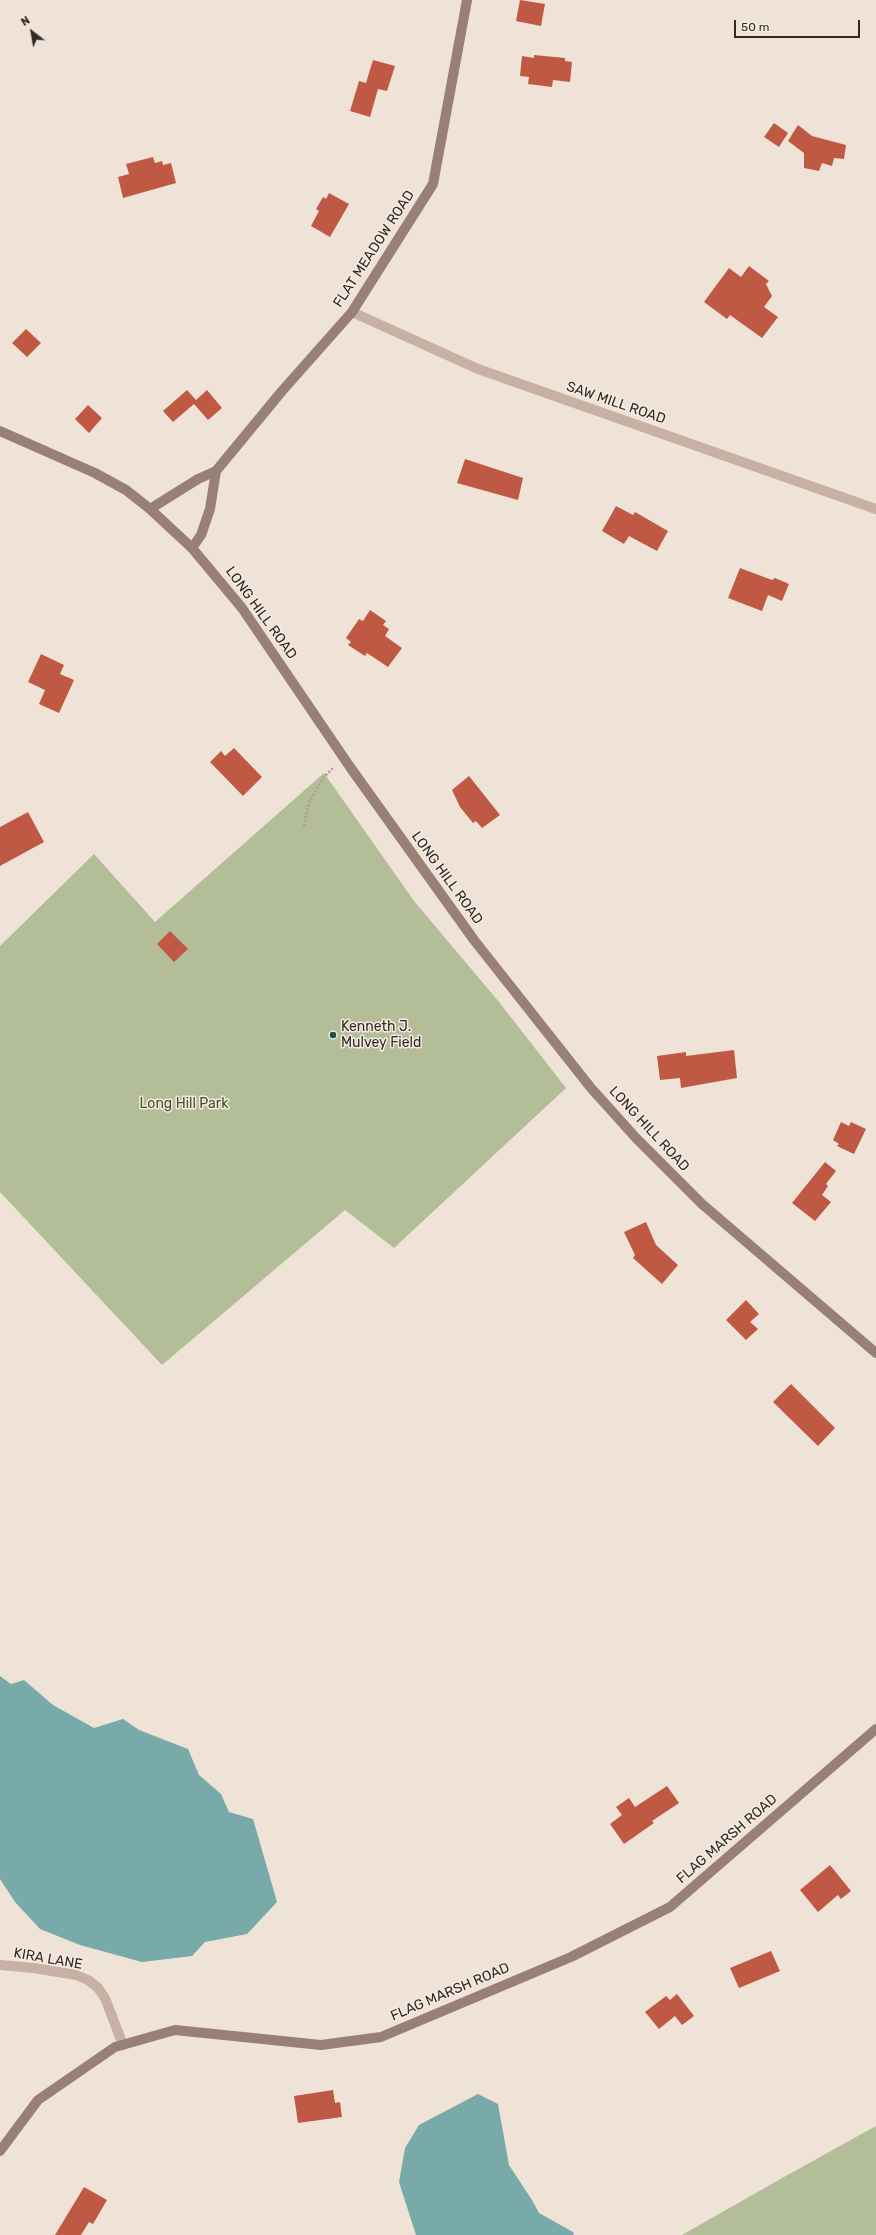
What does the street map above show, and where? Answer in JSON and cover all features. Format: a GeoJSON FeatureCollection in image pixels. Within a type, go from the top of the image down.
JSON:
{"type":"FeatureCollection","features":[{"type":"Feature","properties":{"kind":"street","name":"FLAT MEADOW ROAD"},"geometry":{"type":"LineString","coordinates":[[150,509],[198,479],[216,471],[282,391],[352,312],[433,184],[467,0]]}},
{"type":"Feature","properties":{"kind":"street","name":"SAW MILL ROAD"},"geometry":{"type":"LineString","coordinates":[[352,312],[478,370],[876,509]]}},
{"type":"Feature","properties":{"kind":"street","name":"LONG HILL ROAD"},"geometry":{"type":"LineString","coordinates":[[0,431],[96,473],[126,490],[150,509],[192,548],[242,608],[350,767],[460,920],[591,1088],[641,1143],[702,1204],[876,1353]]}},
{"type":"Feature","properties":{"kind":"street"},"geometry":{"type":"LineString","coordinates":[[192,548],[201,535],[210,509],[216,471]]}},
{"type":"Feature","properties":{"kind":"street","name":"FLAG MARSH ROAD"},"geometry":{"type":"LineString","coordinates":[[0,2152],[38,2100],[116,2047],[175,2030],[321,2045],[381,2036],[571,1957],[670,1907],[876,1729]]}},
{"type":"Feature","properties":{"kind":"street","name":"KIRA LANE"},"geometry":{"type":"LineString","coordinates":[[0,1965],[34,1968],[76,1975],[88,1980],[98,1988],[105,1998],[123,2045]]}},
{"type":"Feature","properties":{"kind":"path"},"geometry":{"type":"LineString","coordinates":[[304,826],[309,802],[324,777],[334,767]]}},
{"type":"Feature","properties":{"kind":"green space","name":"Long Hill Park"},"geometry":{"type":"Polygon","coordinates":[[[324,773],[414,901],[499,1002],[566,1088],[394,1248],[345,1210],[162,1365],[0,1192],[0,946],[94,854],[155,922],[324,773]]]}},
{"type":"Feature","properties":{"kind":"green space"},"geometry":{"type":"Polygon","coordinates":[[[876,2126],[876,2235],[682,2235],[784,2177],[876,2126]]]}},
{"type":"Feature","properties":{"kind":"water"},"geometry":{"type":"Polygon","coordinates":[[[0,1676],[11,1684],[24,1680],[53,1705],[94,1728],[123,1719],[139,1730],[188,1749],[199,1775],[221,1794],[229,1812],[253,1819],[277,1902],[247,1934],[205,1942],[192,1956],[142,1962],[80,1945],[40,1929],[15,1902],[0,1879],[0,1676]]]}},
{"type":"Feature","properties":{"kind":"water"},"geometry":{"type":"Polygon","coordinates":[[[478,2094],[498,2104],[509,2165],[539,2213],[573,2232],[574,2235],[416,2235],[399,2182],[405,2148],[419,2125],[478,2094]]]}},
{"type":"Feature","properties":{"kind":"building"},"geometry":{"type":"Polygon","coordinates":[[[520,0],[545,4],[541,26],[516,21],[520,0]]]}},
{"type":"Feature","properties":{"kind":"building"},"geometry":{"type":"Polygon","coordinates":[[[534,55],[565,58],[565,61],[572,62],[570,82],[553,80],[552,87],[528,84],[529,77],[520,76],[522,56],[534,58],[534,55]]]}},
{"type":"Feature","properties":{"kind":"building"},"geometry":{"type":"Polygon","coordinates":[[[373,60],[395,66],[387,91],[378,89],[370,117],[350,111],[359,81],[366,83],[373,60]]]}},
{"type":"Feature","properties":{"kind":"building"},"geometry":{"type":"Polygon","coordinates":[[[774,123],[788,133],[779,147],[764,137],[774,123]]]}},
{"type":"Feature","properties":{"kind":"building"},"geometry":{"type":"Polygon","coordinates":[[[798,125],[812,136],[846,145],[844,159],[834,158],[832,166],[822,163],[819,171],[804,168],[804,153],[788,141],[798,125]]]}},
{"type":"Feature","properties":{"kind":"building"},"geometry":{"type":"Polygon","coordinates":[[[153,157],[155,163],[162,161],[163,165],[171,163],[176,183],[123,198],[118,177],[129,174],[126,164],[153,157]]]}},
{"type":"Feature","properties":{"kind":"building"},"geometry":{"type":"Polygon","coordinates":[[[329,193],[349,204],[330,237],[311,226],[319,211],[316,209],[323,197],[326,199],[329,193]]]}},
{"type":"Feature","properties":{"kind":"building"},"geometry":{"type":"Polygon","coordinates":[[[749,266],[769,281],[766,284],[772,296],[764,307],[778,317],[762,338],[730,315],[727,319],[704,302],[729,268],[741,277],[749,266]]]}},
{"type":"Feature","properties":{"kind":"building"},"geometry":{"type":"Polygon","coordinates":[[[26,329],[41,343],[27,357],[12,343],[26,329]]]}},
{"type":"Feature","properties":{"kind":"building"},"geometry":{"type":"Polygon","coordinates":[[[187,390],[196,400],[207,390],[222,408],[208,420],[194,404],[173,422],[163,411],[187,390]]]}},
{"type":"Feature","properties":{"kind":"building"},"geometry":{"type":"Polygon","coordinates":[[[88,405],[102,418],[89,433],[75,419],[88,405]]]}},
{"type":"Feature","properties":{"kind":"building"},"geometry":{"type":"Polygon","coordinates":[[[465,459],[523,478],[518,500],[457,483],[465,459]]]}},
{"type":"Feature","properties":{"kind":"building"},"geometry":{"type":"Polygon","coordinates":[[[616,506],[633,515],[635,512],[668,531],[657,551],[629,536],[624,544],[602,531],[616,506]]]}},
{"type":"Feature","properties":{"kind":"building"},"geometry":{"type":"Polygon","coordinates":[[[740,568],[772,580],[775,578],[789,584],[782,601],[768,595],[762,611],[728,598],[740,568]]]}},
{"type":"Feature","properties":{"kind":"building"},"geometry":{"type":"Polygon","coordinates":[[[370,610],[386,621],[383,625],[389,629],[385,636],[402,648],[388,667],[367,653],[365,656],[348,645],[351,642],[346,638],[359,619],[363,621],[370,610]]]}},
{"type":"Feature","properties":{"kind":"building"},"geometry":{"type":"Polygon","coordinates":[[[41,654],[64,665],[60,674],[74,680],[59,713],[39,704],[45,690],[28,682],[41,654]]]}},
{"type":"Feature","properties":{"kind":"building"},"geometry":{"type":"Polygon","coordinates":[[[234,748],[262,777],[243,796],[210,762],[221,751],[225,756],[234,748]]]}},
{"type":"Feature","properties":{"kind":"building"},"geometry":{"type":"Polygon","coordinates":[[[469,776],[500,815],[482,828],[476,821],[473,823],[460,807],[452,790],[469,776]]]}},
{"type":"Feature","properties":{"kind":"building"},"geometry":{"type":"Polygon","coordinates":[[[28,812],[44,842],[0,866],[0,827],[28,812]]]}},
{"type":"Feature","properties":{"kind":"building"},"geometry":{"type":"Polygon","coordinates":[[[170,931],[188,949],[174,962],[157,944],[170,931]]]}},
{"type":"Feature","properties":{"kind":"building"},"geometry":{"type":"Polygon","coordinates":[[[734,1050],[737,1078],[681,1088],[680,1078],[660,1080],[657,1056],[686,1052],[686,1056],[734,1050]]]}},
{"type":"Feature","properties":{"kind":"building"},"geometry":{"type":"Polygon","coordinates":[[[841,1122],[849,1126],[851,1122],[866,1129],[854,1154],[837,1146],[839,1144],[833,1140],[841,1122]]]}},
{"type":"Feature","properties":{"kind":"building"},"geometry":{"type":"Polygon","coordinates":[[[825,1162],[836,1171],[826,1184],[828,1186],[822,1195],[831,1202],[815,1221],[792,1203],[825,1162]]]}},
{"type":"Feature","properties":{"kind":"building"},"geometry":{"type":"Polygon","coordinates":[[[646,1222],[656,1245],[678,1265],[662,1284],[633,1258],[635,1255],[624,1232],[646,1222]]]}},
{"type":"Feature","properties":{"kind":"building"},"geometry":{"type":"Polygon","coordinates":[[[746,1300],[759,1314],[750,1322],[758,1329],[746,1340],[726,1320],[746,1300]]]}},
{"type":"Feature","properties":{"kind":"building"},"geometry":{"type":"Polygon","coordinates":[[[791,1384],[835,1428],[818,1446],[773,1402],[791,1384]]]}},
{"type":"Feature","properties":{"kind":"building"},"geometry":{"type":"Polygon","coordinates":[[[667,1786],[679,1803],[652,1821],[654,1823],[624,1844],[610,1824],[622,1815],[616,1807],[629,1798],[635,1807],[667,1786]]]}},
{"type":"Feature","properties":{"kind":"building"},"geometry":{"type":"Polygon","coordinates":[[[830,1865],[851,1891],[841,1899],[838,1895],[818,1912],[800,1890],[830,1865]]]}},
{"type":"Feature","properties":{"kind":"building"},"geometry":{"type":"Polygon","coordinates":[[[771,1951],[780,1971],[739,1988],[730,1968],[771,1951]]]}},
{"type":"Feature","properties":{"kind":"building"},"geometry":{"type":"Polygon","coordinates":[[[677,1994],[694,2016],[682,2025],[675,2016],[659,2029],[645,2012],[666,1996],[670,2000],[677,1994]]]}},
{"type":"Feature","properties":{"kind":"building"},"geometry":{"type":"Polygon","coordinates":[[[333,2090],[335,2103],[340,2102],[342,2117],[298,2123],[294,2096],[333,2090]]]}},
{"type":"Feature","properties":{"kind":"building"},"geometry":{"type":"Polygon","coordinates":[[[84,2187],[107,2200],[93,2224],[89,2222],[81,2235],[55,2235],[84,2187]]]}},
{"type":"Feature","properties":{"kind":"place","name":"Kenneth J. Mulvey Field"},"geometry":{"type":"Point","coordinates":[333,1035]}}]}
